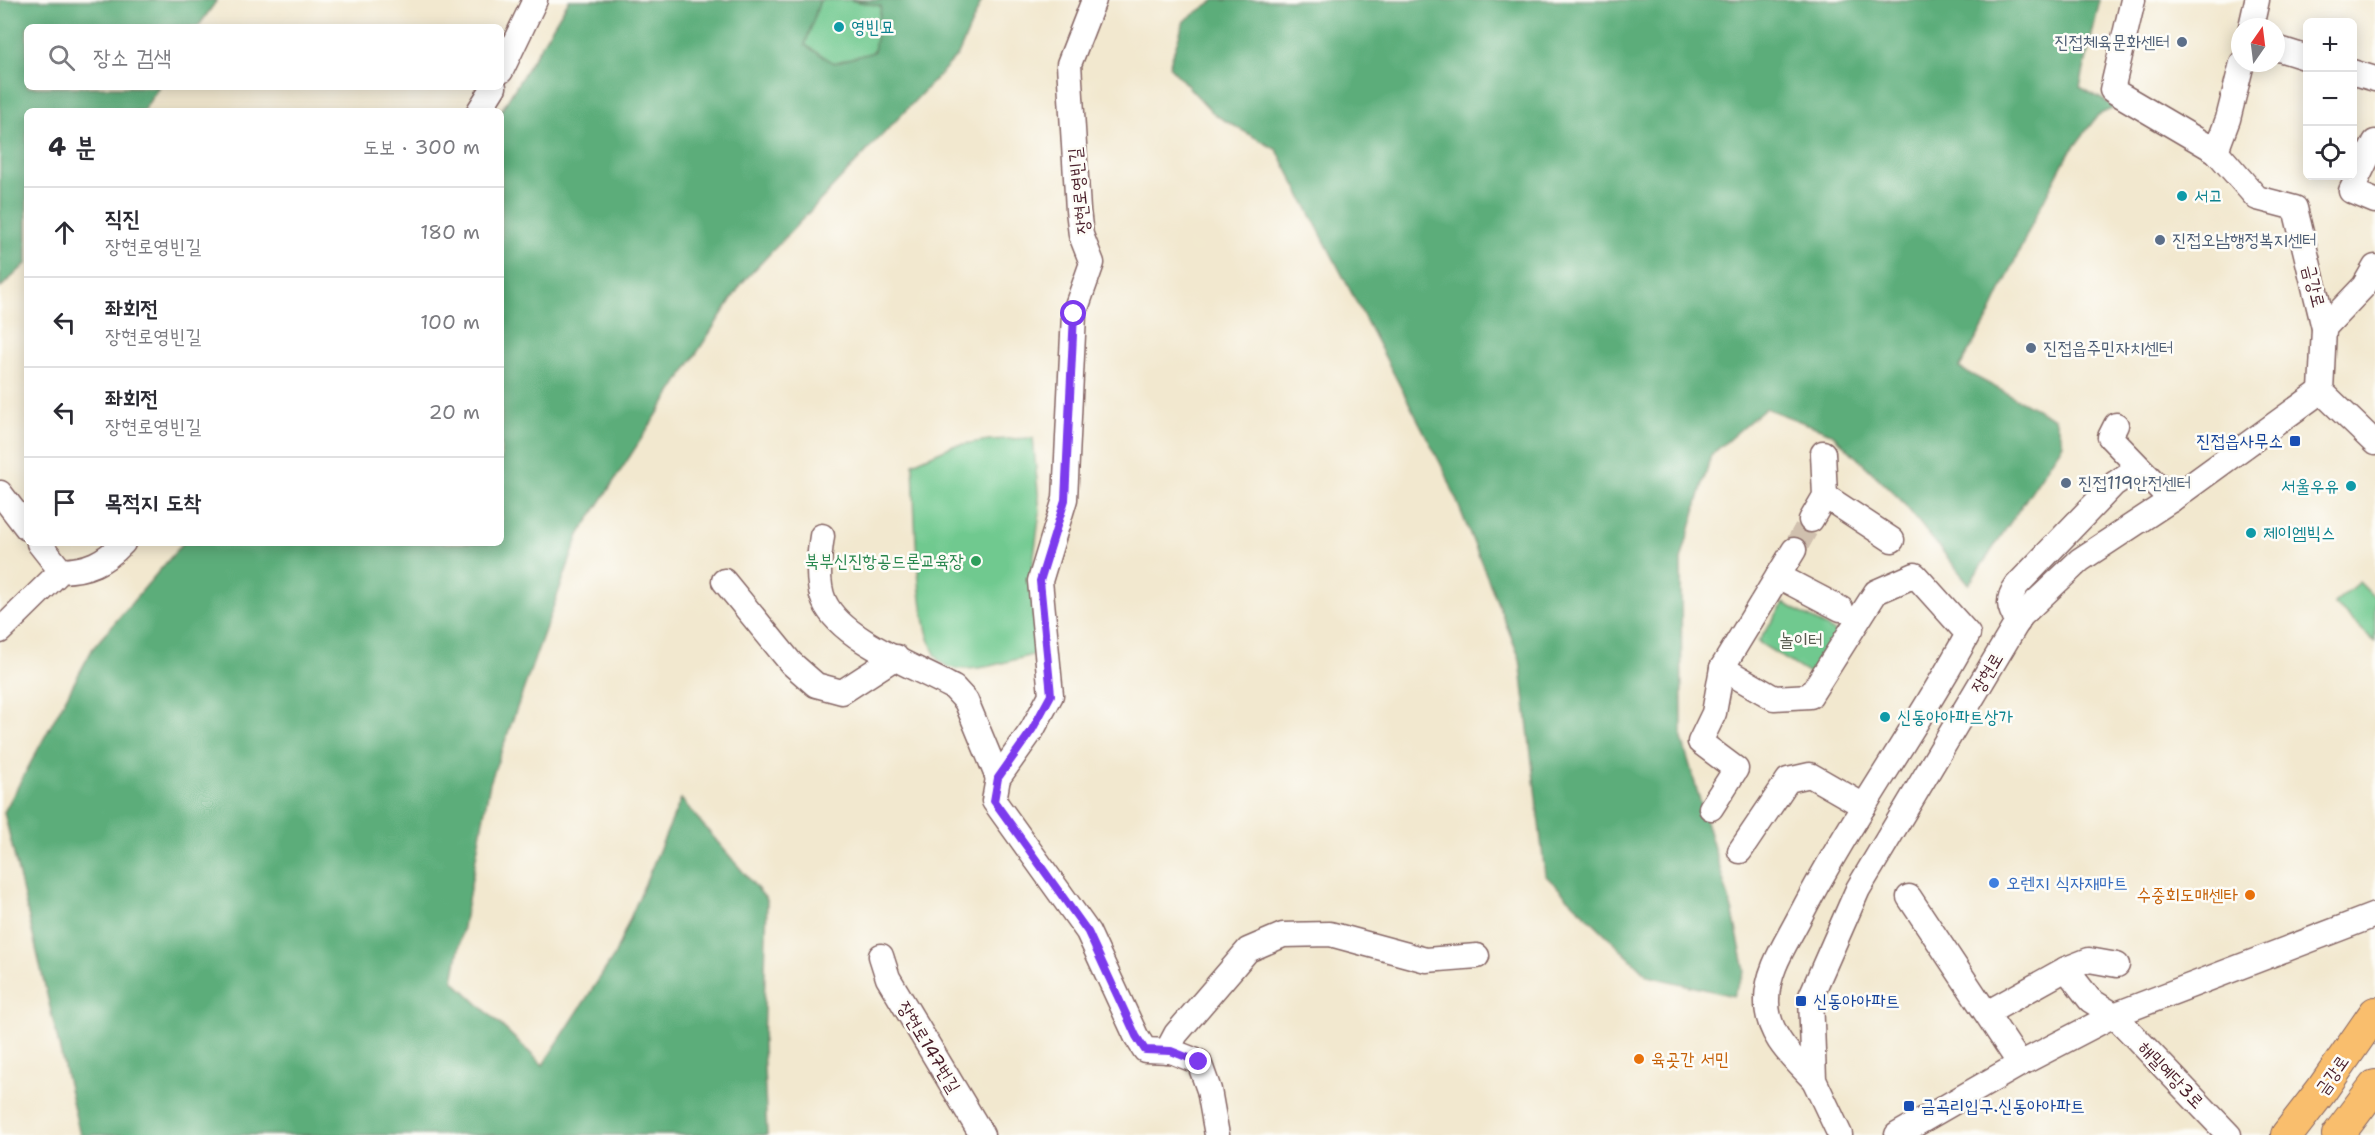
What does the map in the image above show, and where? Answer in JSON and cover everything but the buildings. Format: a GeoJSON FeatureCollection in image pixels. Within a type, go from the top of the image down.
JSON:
{"type":"FeatureCollection","features":[{"type":"Feature","properties":{"kind":"main road","name":"금강로"},"geometry":{"type":"LineString","coordinates":[[2287,1135],[2375,1013]]}},
{"type":"Feature","properties":{"kind":"main road"},"geometry":{"type":"LineString","coordinates":[[2338,1135],[2375,1086]]}},
{"type":"Feature","properties":{"kind":"main road"},"geometry":{"type":"LineString","coordinates":[[2351,1135],[2375,1098]]}},
{"type":"Feature","properties":{"kind":"street"},"geometry":{"type":"LineString","coordinates":[[504,65],[535,0]]}},
{"type":"Feature","properties":{"kind":"street","name":"장현로영빈길"},"geometry":{"type":"LineString","coordinates":[[998,778],[1032,730],[1051,695],[1040,581],[1065,500],[1074,314],[1092,263],[1082,235],[1078,210],[1069,64],[1094,0]]}},
{"type":"Feature","properties":{"kind":"street"},"geometry":{"type":"LineString","coordinates":[[2133,0],[2112,90],[2216,152],[2228,119],[2240,72]]}},
{"type":"Feature","properties":{"kind":"street"},"geometry":{"type":"LineString","coordinates":[[2253,18],[2257,0]]}},
{"type":"Feature","properties":{"kind":"street"},"geometry":{"type":"LineString","coordinates":[[2285,51],[2303,57]]}},
{"type":"Feature","properties":{"kind":"street"},"geometry":{"type":"LineString","coordinates":[[2357,74],[2375,79]]}},
{"type":"Feature","properties":{"kind":"street"},"geometry":{"type":"LineString","coordinates":[[481,108],[492,90]]}},
{"type":"Feature","properties":{"kind":"street"},"geometry":{"type":"LineString","coordinates":[[2375,142],[2351,191],[2375,201]]}},
{"type":"Feature","properties":{"kind":"street","name":"금강로"},"geometry":{"type":"LineString","coordinates":[[2216,152],[2257,198],[2295,208],[2324,328],[2321,391]]}},
{"type":"Feature","properties":{"kind":"street"},"geometry":{"type":"LineString","coordinates":[[2324,328],[2364,286],[2375,267]]}},
{"type":"Feature","properties":{"kind":"street"},"geometry":{"type":"LineString","coordinates":[[2321,391],[2375,444]]}},
{"type":"Feature","properties":{"kind":"street","name":"장현로"},"geometry":{"type":"LineString","coordinates":[[1840,1135],[1814,1080],[1811,996],[1858,890],[2018,622],[2080,560],[2171,500],[2321,391]]}},
{"type":"Feature","properties":{"kind":"street"},"geometry":{"type":"LineString","coordinates":[[2116,425],[2110,437],[2171,500]]}},
{"type":"Feature","properties":{"kind":"street"},"geometry":{"type":"LineString","coordinates":[[1811,520],[1825,496],[1822,453]]}},
{"type":"Feature","properties":{"kind":"street"},"geometry":{"type":"LineString","coordinates":[[2018,622],[2009,609],[2009,596],[2017,585],[2114,484],[2138,468]]}},
{"type":"Feature","properties":{"kind":"street"},"geometry":{"type":"LineString","coordinates":[[0,493],[24,524]]}},
{"type":"Feature","properties":{"kind":"street"},"geometry":{"type":"LineString","coordinates":[[1825,496],[1892,540]]}},
{"type":"Feature","properties":{"kind":"street"},"geometry":{"type":"LineString","coordinates":[[822,536],[819,554],[823,599],[833,616],[856,635],[954,688],[966,701],[998,778],[994,801],[1088,932],[1136,1036],[1145,1050],[1167,1051],[1199,1062],[1209,1090],[1217,1135]]}},
{"type":"Feature","properties":{"kind":"street"},"geometry":{"type":"LineString","coordinates":[[41,546],[61,571]]}},
{"type":"Feature","properties":{"kind":"street"},"geometry":{"type":"LineString","coordinates":[[0,631],[61,571],[84,570],[108,559],[120,546]]}},
{"type":"Feature","properties":{"kind":"street"},"geometry":{"type":"LineString","coordinates":[[1711,808],[1736,770],[1700,742],[1713,713],[1722,668],[1794,550]]}},
{"type":"Feature","properties":{"kind":"street"},"geometry":{"type":"LineString","coordinates":[[1722,668],[1774,698],[1810,696],[1876,592],[1915,575],[1968,634],[1934,696],[1826,867],[1769,976],[1767,1001],[1772,1026],[1781,1045],[1814,1080]]}},
{"type":"Feature","properties":{"kind":"street"},"geometry":{"type":"LineString","coordinates":[[1778,576],[1841,609]]}},
{"type":"Feature","properties":{"kind":"street"},"geometry":{"type":"LineString","coordinates":[[724,581],[791,663],[816,685],[842,692],[896,657]]}},
{"type":"Feature","properties":{"kind":"street"},"geometry":{"type":"LineString","coordinates":[[1740,851],[1788,780],[1810,775],[1864,806]]}},
{"type":"Feature","properties":{"kind":"street"},"geometry":{"type":"LineString","coordinates":[[1909,897],[2020,1064]]}},
{"type":"Feature","properties":{"kind":"street"},"geometry":{"type":"LineString","coordinates":[[1897,1135],[2020,1064],[2114,1015],[2375,915]]}},
{"type":"Feature","properties":{"kind":"street"},"geometry":{"type":"LineString","coordinates":[[1167,1051],[1176,1034],[1248,950],[1283,935],[1330,934],[1426,960],[1477,956]]}},
{"type":"Feature","properties":{"kind":"street","name":"장현로147번길"},"geometry":{"type":"LineString","coordinates":[[881,956],[888,978],[982,1135]]}},
{"type":"Feature","properties":{"kind":"street"},"geometry":{"type":"LineString","coordinates":[[1987,1013],[2066,969],[2089,960],[2117,965]]}},
{"type":"Feature","properties":{"kind":"street","name":"해밀예당3로"},"geometry":{"type":"LineString","coordinates":[[2066,969],[2090,1000],[2114,1015],[2229,1135]]}},
{"type":"Feature","properties":{"kind":"green space"},"geometry":{"type":"Polygon","coordinates":[[[0,0],[217,0],[200,24],[24,24],[24,90],[157,90],[145,108],[24,108],[24,266],[0,288],[0,0]]]}},
{"type":"Feature","properties":{"kind":"green space"},"geometry":{"type":"Polygon","coordinates":[[[569,0],[820,0],[805,45],[834,63],[874,52],[881,6],[850,0],[982,0],[958,55],[742,283],[579,535],[490,783],[453,980],[543,1065],[614,956],[681,799],[767,900],[763,1045],[767,1135],[80,1135],[4,812],[93,648],[180,546],[504,546],[503,108],[569,0]]]}},
{"type":"Feature","properties":{"kind":"green space"},"geometry":{"type":"Polygon","coordinates":[[[820,0],[850,0],[881,6],[874,52],[833,63],[805,45],[820,0]]]}},
{"type":"Feature","properties":{"kind":"green space"},"geometry":{"type":"Polygon","coordinates":[[[1215,0],[2100,0],[2080,87],[2116,107],[2098,115],[2067,156],[2037,213],[1988,319],[1959,368],[2055,419],[2063,444],[1969,584],[1900,499],[1831,433],[1765,408],[1711,455],[1681,560],[1682,739],[1733,913],[1745,971],[1733,996],[1648,976],[1545,875],[1520,659],[1446,474],[1277,150],[1215,115],[1169,66],[1184,21],[1215,0]]]}},
{"type":"Feature","properties":{"kind":"green space","name":"북부신진항공드론교육장"},"geometry":{"type":"Polygon","coordinates":[[[1033,438],[1040,512],[1031,578],[1036,654],[989,666],[952,668],[943,664],[933,651],[926,629],[918,570],[913,463],[952,446],[989,440],[1033,438]]]}},
{"type":"Feature","properties":{"kind":"green space"},"geometry":{"type":"Polygon","coordinates":[[[2359,582],[2375,598],[2375,642],[2334,603],[2359,582]]]}},
{"type":"Feature","properties":{"kind":"green space","name":"놀이터"},"geometry":{"type":"Polygon","coordinates":[[[1784,603],[1837,633],[1814,677],[1758,642],[1784,603]]]}},
{"type":"Feature","properties":{"kind":"tunnel"},"geometry":{"type":"LineString","coordinates":[[1794,550],[1811,520]]}},
{"type":"Feature","properties":{"kind":"place","name":"영빈묘"},"geometry":{"type":"Point","coordinates":[839,27]}},
{"type":"Feature","properties":{"kind":"place","name":"진접체육문화센터"},"geometry":{"type":"Point","coordinates":[2182,42]}},
{"type":"Feature","properties":{"kind":"place","name":"서고"},"geometry":{"type":"Point","coordinates":[2182,196]}},
{"type":"Feature","properties":{"kind":"place","name":"진접오남행정복지센터"},"geometry":{"type":"Point","coordinates":[2160,240]}},
{"type":"Feature","properties":{"kind":"place","name":"진접읍주민자치센터"},"geometry":{"type":"Point","coordinates":[2031,348]}},
{"type":"Feature","properties":{"kind":"place","name":"진접읍사무소"},"geometry":{"type":"Point","coordinates":[2295,441]}},
{"type":"Feature","properties":{"kind":"place","name":"진접119안전센터"},"geometry":{"type":"Point","coordinates":[2066,483]}},
{"type":"Feature","properties":{"kind":"place","name":"서울우유"},"geometry":{"type":"Point","coordinates":[2351,486]}},
{"type":"Feature","properties":{"kind":"place","name":"제이엠빅스"},"geometry":{"type":"Point","coordinates":[2251,533]}},
{"type":"Feature","properties":{"kind":"place","name":"북부신진항공드론교육장"},"geometry":{"type":"Point","coordinates":[976,561]}},
{"type":"Feature","properties":{"kind":"place","name":"신동아아파트상가"},"geometry":{"type":"Point","coordinates":[1885,717]}},
{"type":"Feature","properties":{"kind":"place","name":"오렌지 식자재마트"},"geometry":{"type":"Point","coordinates":[1994,883]}},
{"type":"Feature","properties":{"kind":"place","name":"수중회도매센타"},"geometry":{"type":"Point","coordinates":[2250,895]}},
{"type":"Feature","properties":{"kind":"place","name":"신동아아파트"},"geometry":{"type":"Point","coordinates":[1801,1001]}},
{"type":"Feature","properties":{"kind":"place","name":"육곳간 서민"},"geometry":{"type":"Point","coordinates":[1639,1059]}},
{"type":"Feature","properties":{"kind":"place","name":"금곡리입구.신동아아파트"},"geometry":{"type":"Point","coordinates":[1909,1106]}},
{"type":"Feature","properties":{"kind":"route"},"geometry":{"type":"LineString","coordinates":[[1074,314],[1065,500],[1040,581],[1051,695],[1032,730],[998,778],[994,801],[1088,932],[1117,990],[1136,1036],[1145,1050],[1171,1051],[1199,1062]]}}]}
